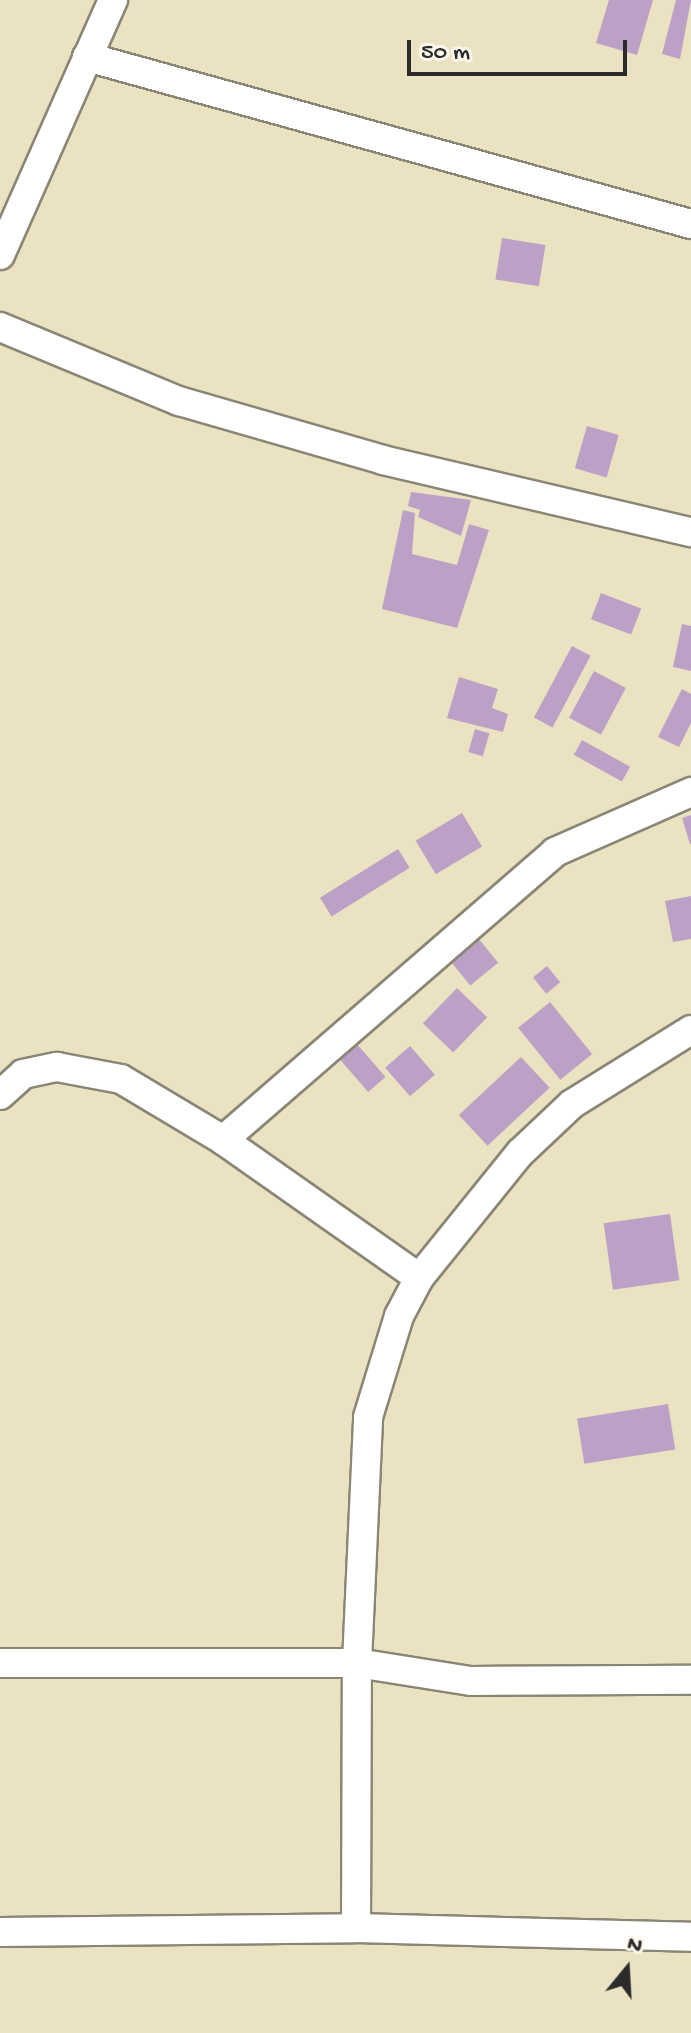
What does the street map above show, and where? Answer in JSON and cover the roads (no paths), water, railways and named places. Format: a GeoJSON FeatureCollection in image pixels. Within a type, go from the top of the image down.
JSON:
{"type":"FeatureCollection","features":[{"type":"Feature","properties":{"kind":"street"},"geometry":{"type":"LineString","coordinates":[[0,255],[113,0]]}},
{"type":"Feature","properties":{"kind":"street"},"geometry":{"type":"LineString","coordinates":[[87,57],[691,224]]}},
{"type":"Feature","properties":{"kind":"street"},"geometry":{"type":"LineString","coordinates":[[0,327],[179,401],[383,460],[691,532]]}},
{"type":"Feature","properties":{"kind":"street"},"geometry":{"type":"LineString","coordinates":[[223,1140],[555,852],[691,792]]}},
{"type":"Feature","properties":{"kind":"street"},"geometry":{"type":"LineString","coordinates":[[356,1928],[357,1663],[368,1417],[390,1339],[419,1278],[520,1153],[572,1104],[691,1030]]}},
{"type":"Feature","properties":{"kind":"street"},"geometry":{"type":"LineString","coordinates":[[0,1095],[23,1074],[86,1069],[144,1091],[223,1140],[419,1278]]}},
{"type":"Feature","properties":{"kind":"street"},"geometry":{"type":"LineString","coordinates":[[0,1663],[357,1663],[471,1681],[691,1680]]}},
{"type":"Feature","properties":{"kind":"street"},"geometry":{"type":"LineString","coordinates":[[0,1932],[356,1928],[691,1937]]}}]}
